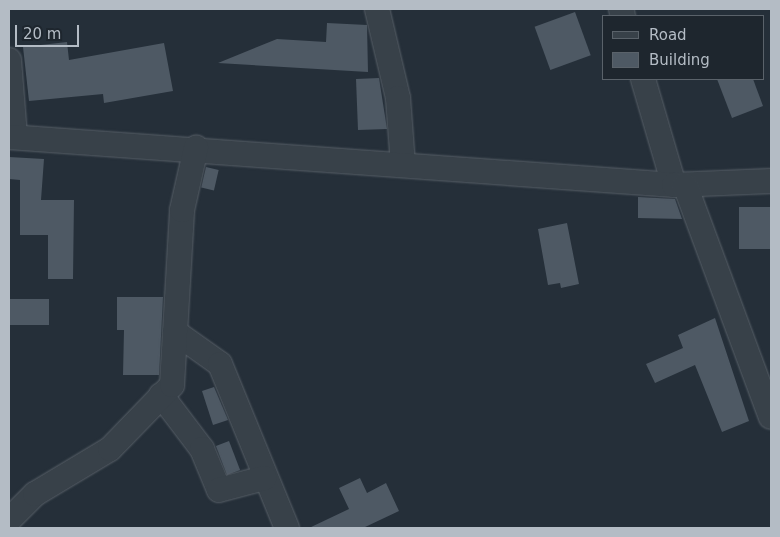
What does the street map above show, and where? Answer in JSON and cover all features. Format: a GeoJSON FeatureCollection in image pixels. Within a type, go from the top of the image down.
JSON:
{"type":"FeatureCollection","features":[{"type":"Feature","properties":{"kind":"street"},"geometry":{"type":"LineString","coordinates":[[377,9],[398,98],[403,164]]}},
{"type":"Feature","properties":{"kind":"street"},"geometry":{"type":"LineString","coordinates":[[9,60],[12,137],[196,148],[679,185],[771,180]]}},
{"type":"Feature","properties":{"kind":"street"},"geometry":{"type":"LineString","coordinates":[[643,80],[679,185],[771,417]]}},
{"type":"Feature","properties":{"kind":"street"},"geometry":{"type":"LineString","coordinates":[[9,520],[35,494],[110,449],[161,394],[172,385],[176,372],[175,332],[182,210],[196,148]]}},
{"type":"Feature","properties":{"kind":"street"},"geometry":{"type":"LineString","coordinates":[[175,332],[220,364],[264,478],[287,528]]}},
{"type":"Feature","properties":{"kind":"street"},"geometry":{"type":"LineString","coordinates":[[161,394],[202,449],[219,490],[264,478]]}},
{"type":"Feature","properties":{"kind":"building"},"geometry":{"type":"Polygon","coordinates":[[[575,12],[591,55],[550,70],[535,27],[575,12]]]}},
{"type":"Feature","properties":{"kind":"building"},"geometry":{"type":"Polygon","coordinates":[[[327,23],[367,25],[368,72],[218,63],[277,39],[326,42],[327,23]]]}},
{"type":"Feature","properties":{"kind":"building"},"geometry":{"type":"Polygon","coordinates":[[[67,42],[69,60],[164,43],[173,91],[104,103],[103,94],[29,101],[23,47],[67,42]]]}},
{"type":"Feature","properties":{"kind":"building"},"geometry":{"type":"Polygon","coordinates":[[[379,78],[387,129],[358,130],[356,79],[379,78]]]}},
{"type":"Feature","properties":{"kind":"building"},"geometry":{"type":"Polygon","coordinates":[[[717,80],[753,80],[763,106],[732,118],[717,80]]]}},
{"type":"Feature","properties":{"kind":"building"},"geometry":{"type":"Polygon","coordinates":[[[9,157],[44,159],[41,200],[74,200],[73,279],[48,279],[48,235],[20,235],[20,180],[9,179],[9,157]]]}},
{"type":"Feature","properties":{"kind":"building"},"geometry":{"type":"Polygon","coordinates":[[[206,167],[219,170],[214,190],[201,187],[206,167]]]}},
{"type":"Feature","properties":{"kind":"building"},"geometry":{"type":"Polygon","coordinates":[[[638,197],[675,199],[682,219],[638,218],[638,197]]]}},
{"type":"Feature","properties":{"kind":"building"},"geometry":{"type":"Polygon","coordinates":[[[739,207],[771,207],[771,249],[739,249],[739,207]]]}},
{"type":"Feature","properties":{"kind":"building"},"geometry":{"type":"Polygon","coordinates":[[[567,223],[579,284],[561,288],[560,283],[548,285],[538,229],[567,223]]]}},
{"type":"Feature","properties":{"kind":"building"},"geometry":{"type":"Polygon","coordinates":[[[117,297],[163,297],[159,375],[123,375],[124,330],[117,330],[117,297]]]}},
{"type":"Feature","properties":{"kind":"building"},"geometry":{"type":"Polygon","coordinates":[[[9,299],[49,299],[49,325],[9,325],[9,299]]]}},
{"type":"Feature","properties":{"kind":"building"},"geometry":{"type":"Polygon","coordinates":[[[715,318],[749,421],[722,432],[695,365],[655,383],[646,364],[683,348],[678,335],[715,318]]]}},
{"type":"Feature","properties":{"kind":"building"},"geometry":{"type":"Polygon","coordinates":[[[214,387],[228,420],[213,425],[202,391],[214,387]]]}},
{"type":"Feature","properties":{"kind":"building"},"geometry":{"type":"Polygon","coordinates":[[[229,441],[240,470],[227,475],[216,446],[229,441]]]}},
{"type":"Feature","properties":{"kind":"building"},"geometry":{"type":"Polygon","coordinates":[[[360,478],[367,493],[386,483],[399,511],[363,528],[309,528],[349,509],[339,488],[360,478]]]}}]}
